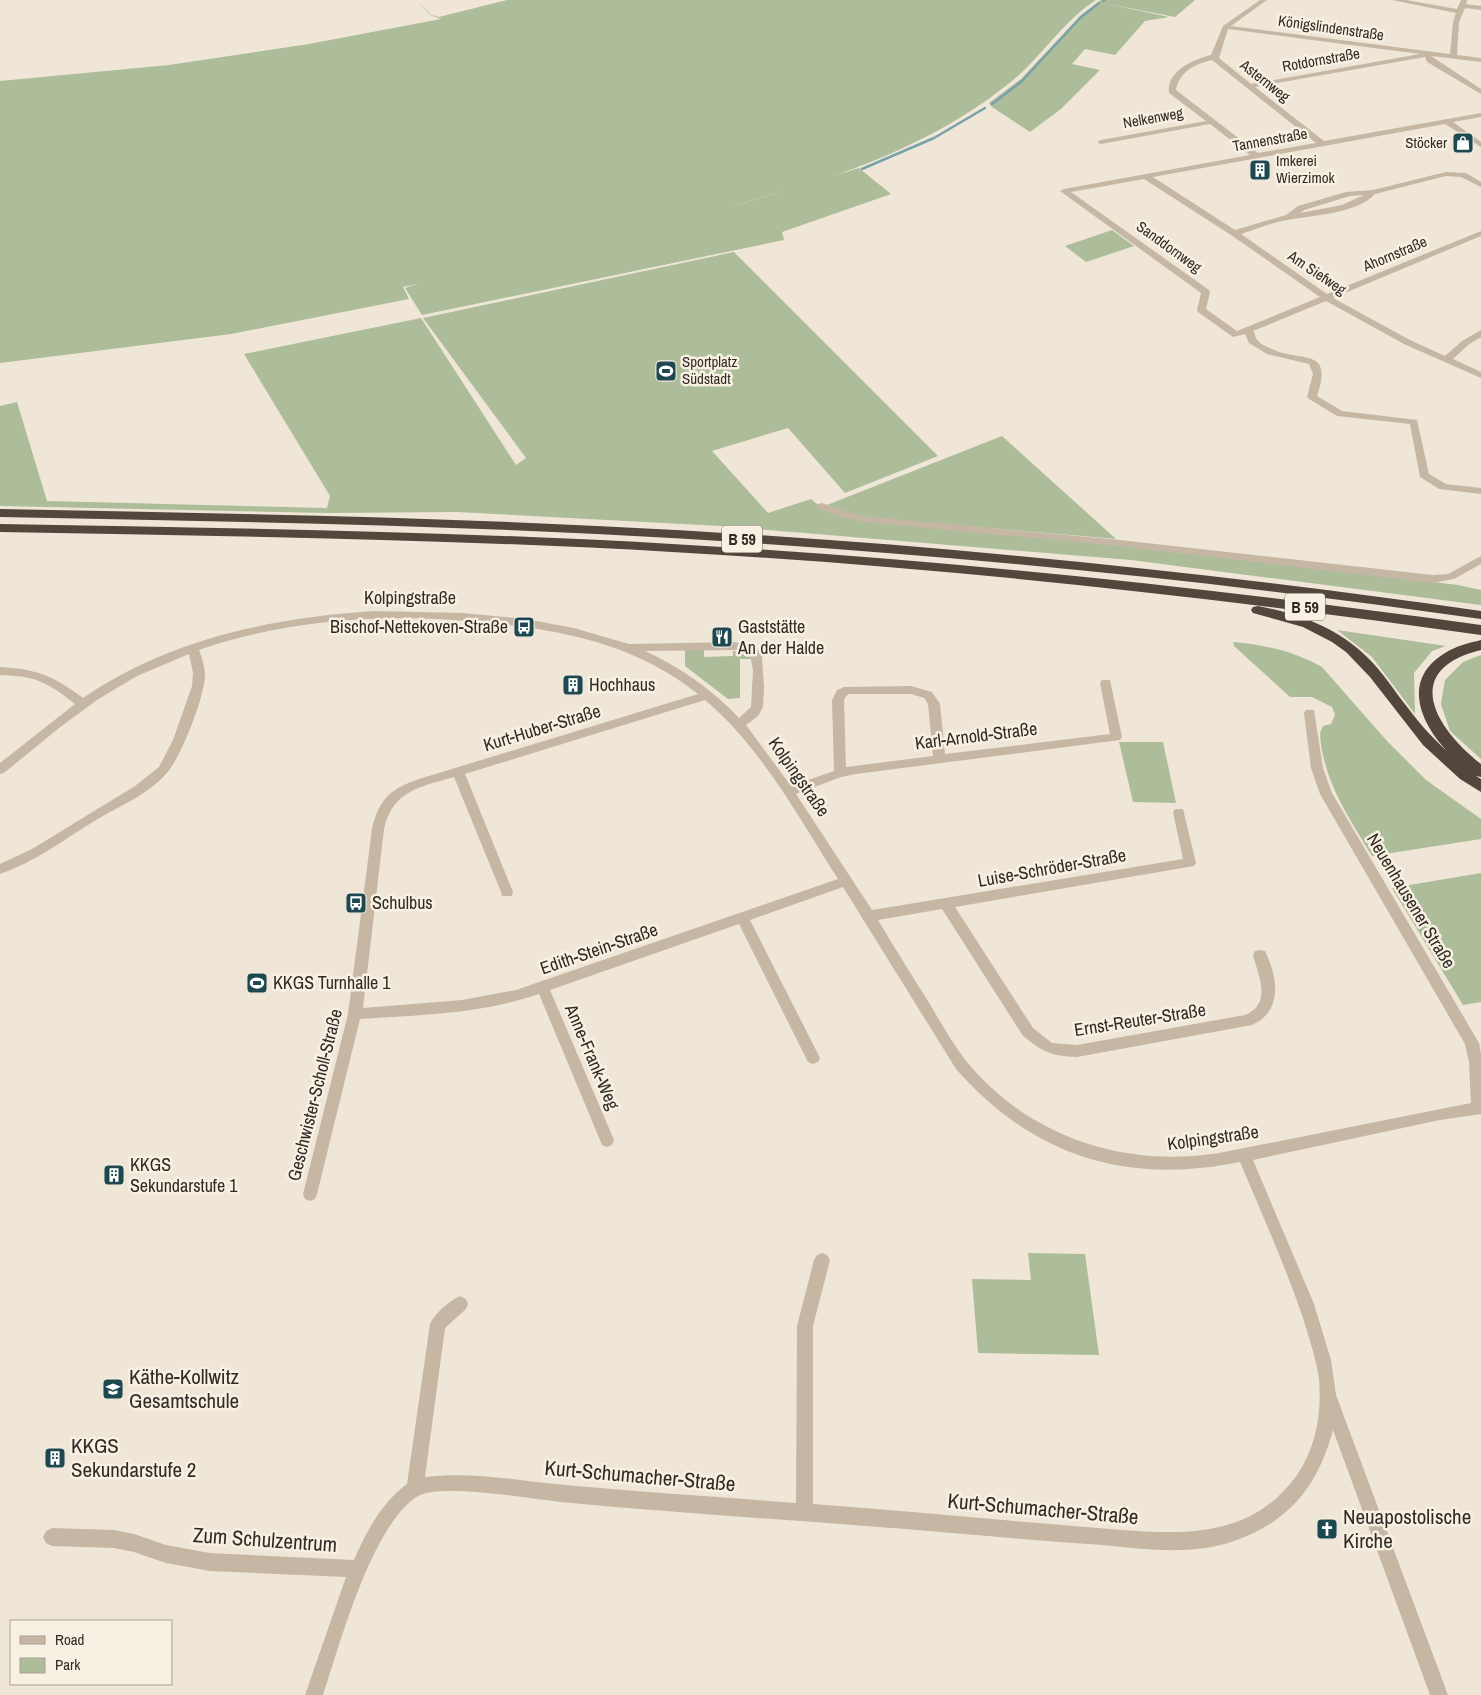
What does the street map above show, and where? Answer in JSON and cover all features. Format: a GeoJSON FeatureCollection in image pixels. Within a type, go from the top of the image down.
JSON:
{"type":"FeatureCollection","features":[{"type":"Feature","properties":{"kind":"highway","name":"B 59"},"geometry":{"type":"LineString","coordinates":[[0,513],[479,526],[796,542],[1194,578],[1481,615]]}},
{"type":"Feature","properties":{"kind":"highway","name":"B 59"},"geometry":{"type":"LineString","coordinates":[[0,528],[412,537],[635,546],[908,565],[1129,586],[1280,603],[1481,630]]}},
{"type":"Feature","properties":{"kind":"highway"},"geometry":{"type":"LineString","coordinates":[[1129,586],[1175,599],[1280,614],[1305,621],[1326,631],[1361,658],[1420,734],[1442,756],[1481,787]]}},
{"type":"Feature","properties":{"kind":"highway"},"geometry":{"type":"LineString","coordinates":[[1481,645],[1458,650],[1442,660],[1429,676],[1425,692],[1428,711],[1438,730],[1457,752],[1481,772]]}},
{"type":"Feature","properties":{"kind":"street","name":"Königslindenstraße"},"geometry":{"type":"LineString","coordinates":[[1225,27],[1264,0]]}},
{"type":"Feature","properties":{"kind":"street"},"geometry":{"type":"LineString","coordinates":[[1395,0],[1481,8]]}},
{"type":"Feature","properties":{"kind":"street"},"geometry":{"type":"LineString","coordinates":[[1453,57],[1454,32],[1461,5]]}},
{"type":"Feature","properties":{"kind":"street","name":"Königslindenstraße"},"geometry":{"type":"LineString","coordinates":[[1225,27],[1481,60]]}},
{"type":"Feature","properties":{"kind":"street","name":"Asternweg"},"geometry":{"type":"LineString","coordinates":[[1225,27],[1214,57],[1324,145]]}},
{"type":"Feature","properties":{"kind":"street"},"geometry":{"type":"LineString","coordinates":[[1426,54],[1432,62],[1481,92]]}},
{"type":"Feature","properties":{"kind":"street","name":"Rotdornstraße"},"geometry":{"type":"LineString","coordinates":[[1250,86],[1419,57],[1426,54]]}},
{"type":"Feature","properties":{"kind":"street"},"geometry":{"type":"LineString","coordinates":[[1214,57],[1198,61],[1185,69],[1176,80],[1172,89],[1175,95],[1258,157]]}},
{"type":"Feature","properties":{"kind":"street","name":"Tannenstraße"},"geometry":{"type":"LineString","coordinates":[[1064,191],[1481,115]]}},
{"type":"Feature","properties":{"kind":"street","name":"Nelkenweg"},"geometry":{"type":"LineString","coordinates":[[1101,142],[1210,122]]}},
{"type":"Feature","properties":{"kind":"street"},"geometry":{"type":"LineString","coordinates":[[1447,122],[1481,145]]}},
{"type":"Feature","properties":{"kind":"street"},"geometry":{"type":"LineString","coordinates":[[1234,234],[1289,217],[1317,213],[1361,201],[1373,192],[1452,173],[1464,175],[1481,185]]}},
{"type":"Feature","properties":{"kind":"street","name":"Am Siefweg"},"geometry":{"type":"LineString","coordinates":[[1146,177],[1326,297],[1395,336],[1481,375]]}},
{"type":"Feature","properties":{"kind":"street","name":"Sanddornweg"},"geometry":{"type":"LineString","coordinates":[[1064,191],[1206,292],[1201,310],[1236,335]]}},
{"type":"Feature","properties":{"kind":"street","name":"Ahornstraße"},"geometry":{"type":"LineString","coordinates":[[1236,335],[1481,233]]}},
{"type":"Feature","properties":{"kind":"street"},"geometry":{"type":"LineString","coordinates":[[1246,331],[1251,334],[1252,341],[1269,352],[1301,357],[1313,363],[1318,368],[1319,380],[1312,397],[1340,414],[1414,422],[1424,475],[1442,487],[1481,491]]}},
{"type":"Feature","properties":{"kind":"street"},"geometry":{"type":"LineString","coordinates":[[1446,360],[1461,346],[1481,333]]}},
{"type":"Feature","properties":{"kind":"street"},"geometry":{"type":"LineString","coordinates":[[822,506],[844,515],[863,519],[1120,543],[1433,579],[1453,576],[1481,559]]}},
{"type":"Feature","properties":{"kind":"street","name":"Kolpingstraße"},"geometry":{"type":"LineString","coordinates":[[0,770],[82,703],[137,671],[193,648],[233,635],[285,624],[352,617],[411,615],[466,616],[540,625],[582,633],[628,648],[671,669],[707,695],[738,724],[788,792],[847,881],[961,1065],[990,1096],[1027,1124],[1076,1147],[1134,1162],[1180,1164],[1244,1155],[1480,1108]]}},
{"type":"Feature","properties":{"kind":"street"},"geometry":{"type":"LineString","coordinates":[[628,648],[731,646],[753,651],[758,660],[757,707],[754,713],[738,724]]}},
{"type":"Feature","properties":{"kind":"street"},"geometry":{"type":"LineString","coordinates":[[0,869],[20,860],[54,840],[146,784],[163,770],[174,753],[197,686],[198,666],[193,648]]}},
{"type":"Feature","properties":{"kind":"street"},"geometry":{"type":"LineString","coordinates":[[0,671],[27,672],[44,676],[82,703]]}},
{"type":"Feature","properties":{"kind":"street","name":"Karl-Arnold-Straße"},"geometry":{"type":"LineString","coordinates":[[788,792],[840,773],[939,758],[1116,737],[1106,683]]}},
{"type":"Feature","properties":{"kind":"street"},"geometry":{"type":"LineString","coordinates":[[840,773],[838,700],[841,693],[848,690],[911,690],[928,695],[934,704],[939,758]]}},
{"type":"Feature","properties":{"kind":"street","name":"Kurt-Huber-Straße"},"geometry":{"type":"LineString","coordinates":[[390,800],[410,787],[707,695]]}},
{"type":"Feature","properties":{"kind":"street","name":"Neuenhausener Straße"},"geometry":{"type":"LineString","coordinates":[[1310,713],[1318,768],[1326,794],[1472,1043],[1476,1062],[1480,1108]]}},
{"type":"Feature","properties":{"kind":"street"},"geometry":{"type":"LineString","coordinates":[[458,772],[506,892]]}},
{"type":"Feature","properties":{"kind":"street","name":"Geschwister-Scholl-Straße"},"geometry":{"type":"LineString","coordinates":[[310,1194],[355,1014],[380,816],[390,800]]}},
{"type":"Feature","properties":{"kind":"street","name":"Luise-Schröder-Straße"},"geometry":{"type":"LineString","coordinates":[[869,916],[1190,863],[1179,812]]}},
{"type":"Feature","properties":{"kind":"street","name":"Edith-Stein-Straße"},"geometry":{"type":"LineString","coordinates":[[355,1014],[476,1004],[516,996],[847,881]]}},
{"type":"Feature","properties":{"kind":"street","name":"Ernst-Reuter-Straße"},"geometry":{"type":"LineString","coordinates":[[946,904],[1028,1032],[1040,1044],[1056,1050],[1089,1051],[1247,1021],[1257,1017],[1267,1007],[1269,1000],[1260,956]]}},
{"type":"Feature","properties":{"kind":"street"},"geometry":{"type":"LineString","coordinates":[[742,918],[813,1058]]}},
{"type":"Feature","properties":{"kind":"street","name":"Anne-Frank-Weg"},"geometry":{"type":"LineString","coordinates":[[543,988],[606,1140]]}},
{"type":"Feature","properties":{"kind":"street","name":"Kurt-Schumacher-Straße"},"geometry":{"type":"LineString","coordinates":[[416,1488],[430,1483],[445,1482],[715,1506],[1165,1541],[1197,1541],[1220,1538],[1260,1521],[1276,1510],[1297,1490],[1308,1473],[1319,1446],[1326,1420],[1328,1395],[1324,1363],[1306,1305],[1244,1155]]}},
{"type":"Feature","properties":{"kind":"street"},"geometry":{"type":"LineString","coordinates":[[804,1512],[805,1326],[822,1260]]}},
{"type":"Feature","properties":{"kind":"street"},"geometry":{"type":"LineString","coordinates":[[314,1695],[359,1569],[370,1544],[391,1510],[402,1498],[416,1488],[438,1324],[460,1304]]}},
{"type":"Feature","properties":{"kind":"street"},"geometry":{"type":"LineString","coordinates":[[1328,1395],[1438,1695]]}},
{"type":"Feature","properties":{"kind":"street","name":"Zum Schulzentrum"},"geometry":{"type":"LineString","coordinates":[[52,1537],[114,1538],[166,1554],[210,1562],[359,1569]]}},
{"type":"Feature","properties":{"kind":"green space"},"geometry":{"type":"Polygon","coordinates":[[[416,0],[431,15],[439,17],[507,0],[1096,0],[1071,20],[1016,78],[971,111],[904,148],[825,178],[859,168],[891,194],[782,232],[784,240],[422,315],[405,288],[418,284],[403,287],[409,299],[231,334],[0,363],[0,81],[169,65],[309,44],[441,19],[430,15],[416,0]]]}},
{"type":"Feature","properties":{"kind":"green space"},"geometry":{"type":"Polygon","coordinates":[[[1101,0],[1195,0],[1175,17],[1103,3],[1169,17],[1145,21],[1115,55],[1085,49],[1072,64],[1100,70],[1061,109],[1030,132],[992,107],[989,103],[1021,79],[1080,16],[1101,0]]]}},
{"type":"Feature","properties":{"kind":"green space"},"geometry":{"type":"Polygon","coordinates":[[[1112,230],[1134,246],[1086,262],[1065,246],[1112,230]]]}},
{"type":"Feature","properties":{"kind":"green space"},"geometry":{"type":"Polygon","coordinates":[[[734,252],[938,456],[845,493],[788,428],[712,451],[768,513],[811,499],[821,507],[844,516],[1458,585],[1481,590],[1481,605],[1131,560],[720,526],[457,512],[327,513],[0,506],[0,406],[17,402],[47,501],[327,508],[330,496],[244,354],[421,318],[516,465],[526,458],[423,318],[734,252]]]}},
{"type":"Feature","properties":{"kind":"green space"},"geometry":{"type":"Polygon","coordinates":[[[1002,436],[1116,539],[873,518],[851,514],[827,505],[1002,436]]]}},
{"type":"Feature","properties":{"kind":"green space"},"geometry":{"type":"Polygon","coordinates":[[[1337,630],[1446,646],[1432,651],[1414,673],[1415,714],[1372,657],[1337,630]]]}},
{"type":"Feature","properties":{"kind":"green space"},"geometry":{"type":"Polygon","coordinates":[[[1233,642],[1279,650],[1301,657],[1322,667],[1387,741],[1426,780],[1481,819],[1481,839],[1372,856],[1338,798],[1326,766],[1320,733],[1323,726],[1331,724],[1335,715],[1332,707],[1312,697],[1290,697],[1234,646],[1233,642]]]}},
{"type":"Feature","properties":{"kind":"green space"},"geometry":{"type":"Polygon","coordinates":[[[685,650],[704,650],[704,657],[733,656],[733,651],[745,652],[750,655],[751,659],[740,659],[740,698],[728,699],[685,666],[685,650]]]}},
{"type":"Feature","properties":{"kind":"green space"},"geometry":{"type":"Polygon","coordinates":[[[1481,655],[1481,759],[1450,731],[1441,704],[1445,680],[1463,662],[1481,655]]]}},
{"type":"Feature","properties":{"kind":"green space"},"geometry":{"type":"Polygon","coordinates":[[[1119,742],[1163,742],[1176,803],[1133,802],[1119,742]]]}},
{"type":"Feature","properties":{"kind":"green space"},"geometry":{"type":"Polygon","coordinates":[[[1481,873],[1481,1002],[1463,1005],[1392,888],[1481,873]]]}},
{"type":"Feature","properties":{"kind":"green space"},"geometry":{"type":"Polygon","coordinates":[[[1028,1253],[1085,1254],[1099,1355],[978,1353],[972,1279],[1031,1280],[1028,1253]]]}},
{"type":"Feature","properties":{"kind":"waterway"},"geometry":{"type":"LineString","coordinates":[[992,104],[1022,81],[1081,17],[1099,3]]}},
{"type":"Feature","properties":{"kind":"waterway"},"geometry":{"type":"LineString","coordinates":[[862,169],[934,138],[985,108]]}},
{"type":"Feature","properties":{"kind":"place","name":"Stöcker"},"geometry":{"type":"Point","coordinates":[1463,143]}},
{"type":"Feature","properties":{"kind":"place","name":"Imkerei Wierzimok"},"geometry":{"type":"Point","coordinates":[1260,170]}},
{"type":"Feature","properties":{"kind":"place","name":"Sportplatz Südstadt"},"geometry":{"type":"Point","coordinates":[666,371]}},
{"type":"Feature","properties":{"kind":"place","name":"Bischof-Nettekoven-Straße"},"geometry":{"type":"Point","coordinates":[524,627]}},
{"type":"Feature","properties":{"kind":"place","name":"Gaststätte An der Halde"},"geometry":{"type":"Point","coordinates":[722,637]}},
{"type":"Feature","properties":{"kind":"place","name":"Hochhaus"},"geometry":{"type":"Point","coordinates":[573,685]}},
{"type":"Feature","properties":{"kind":"place","name":"Schulbus"},"geometry":{"type":"Point","coordinates":[356,903]}},
{"type":"Feature","properties":{"kind":"place","name":"KKGS Turnhalle 1"},"geometry":{"type":"Point","coordinates":[257,983]}},
{"type":"Feature","properties":{"kind":"place","name":"KKGS Sekundarstufe 1"},"geometry":{"type":"Point","coordinates":[114,1175]}},
{"type":"Feature","properties":{"kind":"place","name":"Käthe-Kollwitz Gesamtschule"},"geometry":{"type":"Point","coordinates":[113,1389]}},
{"type":"Feature","properties":{"kind":"place","name":"KKGS Sekundarstufe 2"},"geometry":{"type":"Point","coordinates":[55,1458]}},
{"type":"Feature","properties":{"kind":"place","name":"Neuapostolische Kirche"},"geometry":{"type":"Point","coordinates":[1327,1529]}}]}
